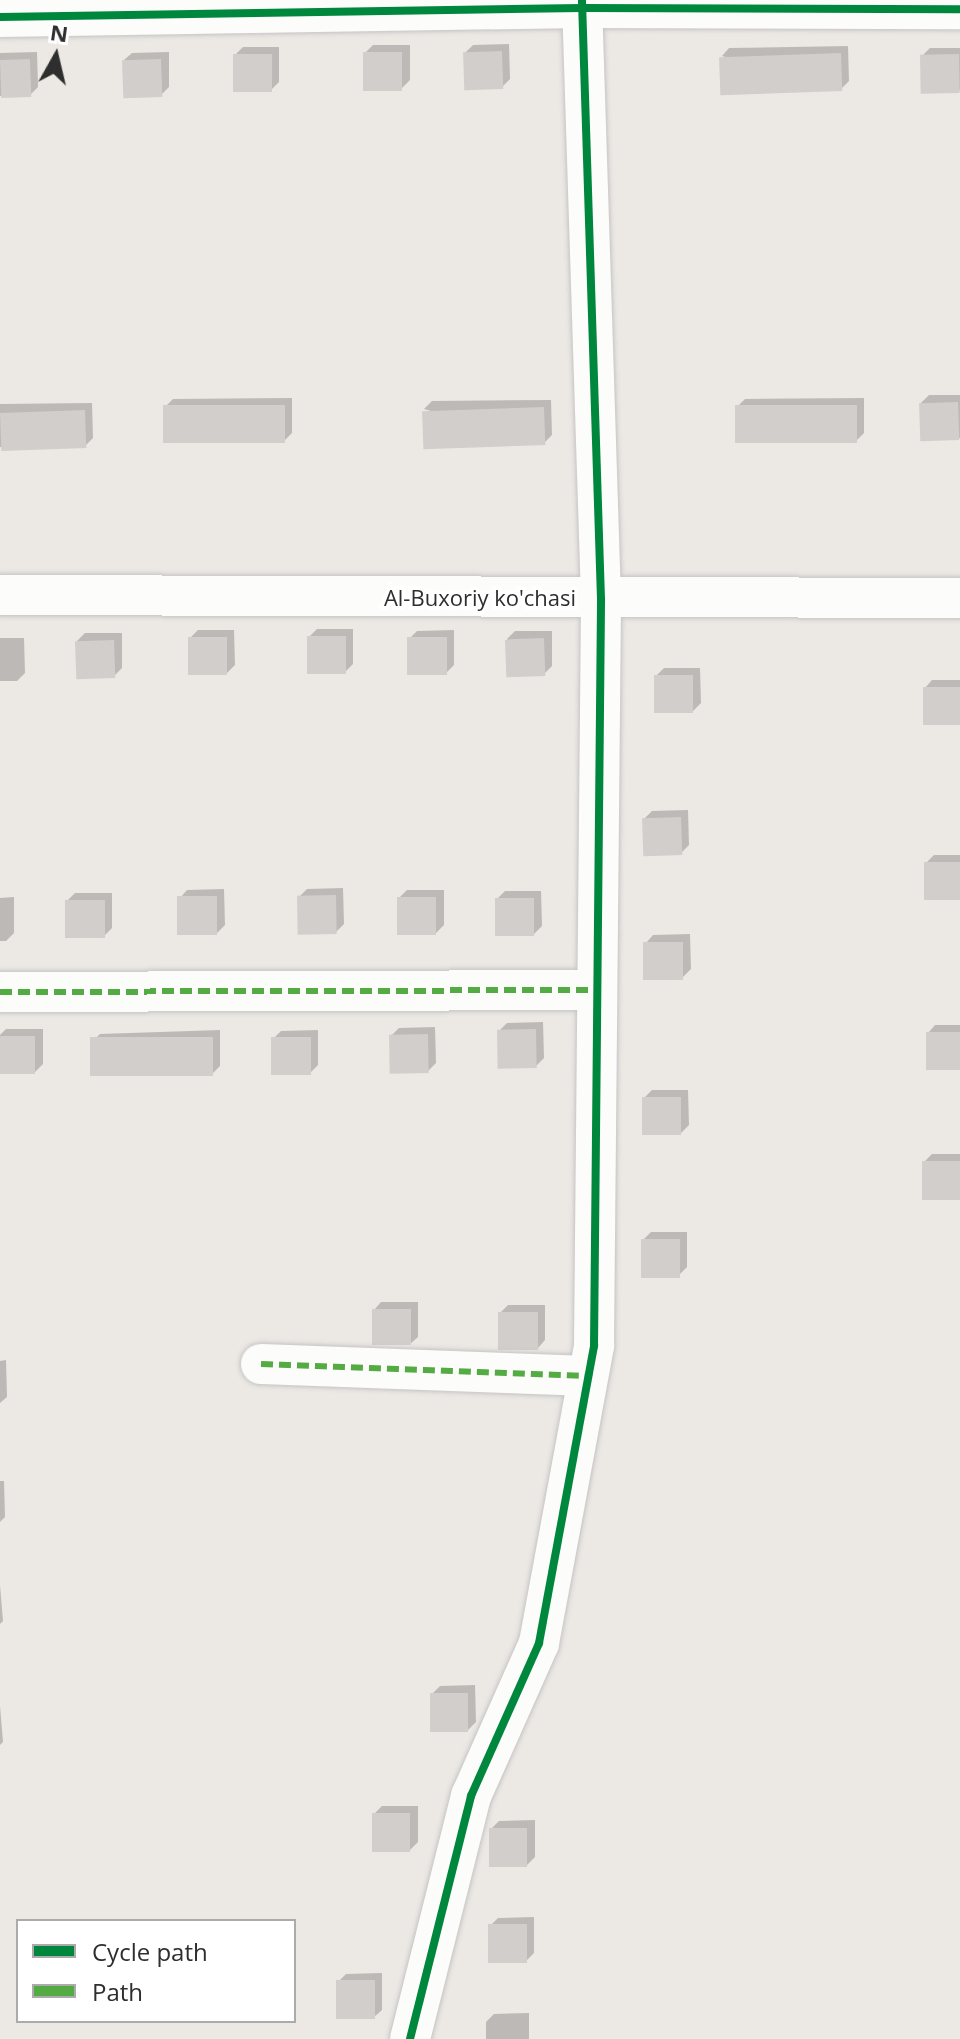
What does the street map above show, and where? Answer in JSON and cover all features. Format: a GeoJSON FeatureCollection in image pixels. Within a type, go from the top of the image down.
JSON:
{"type":"FeatureCollection","features":[{"type":"Feature","properties":{"kind":"street"},"geometry":{"type":"LineString","coordinates":[[0,17],[582,4],[960,9]]}},
{"type":"Feature","properties":{"kind":"street"},"geometry":{"type":"LineString","coordinates":[[410,2039],[471,1796],[539,1643],[594,1346],[601,599],[582,4]]}},
{"type":"Feature","properties":{"kind":"street","name":"Al-Buxoriy ko'chasi"},"geometry":{"type":"LineString","coordinates":[[0,595],[960,598]]}},
{"type":"Feature","properties":{"kind":"street"},"geometry":{"type":"LineString","coordinates":[[0,992],[597,990]]}},
{"type":"Feature","properties":{"kind":"street"},"geometry":{"type":"LineString","coordinates":[[261,1364],[588,1376]]}},
{"type":"Feature","properties":{"kind":"building"},"geometry":{"type":"Polygon","coordinates":[[[502,51],[503,89],[464,90],[463,52],[502,51]]]}},
{"type":"Feature","properties":{"kind":"building"},"geometry":{"type":"Polygon","coordinates":[[[363,52],[402,52],[402,91],[363,91],[363,52]]]}},
{"type":"Feature","properties":{"kind":"building"},"geometry":{"type":"Polygon","coordinates":[[[841,53],[842,91],[720,95],[719,57],[841,53]]]}},
{"type":"Feature","properties":{"kind":"building"},"geometry":{"type":"Polygon","coordinates":[[[233,54],[272,54],[272,92],[233,92],[233,54]]]}},
{"type":"Feature","properties":{"kind":"building"},"geometry":{"type":"Polygon","coordinates":[[[959,54],[960,93],[921,94],[920,55],[959,54]]]}},
{"type":"Feature","properties":{"kind":"building"},"geometry":{"type":"Polygon","coordinates":[[[30,59],[31,97],[1,98],[0,60],[30,59]]]}},
{"type":"Feature","properties":{"kind":"building"},"geometry":{"type":"Polygon","coordinates":[[[161,59],[162,97],[123,98],[122,60],[161,59]]]}},
{"type":"Feature","properties":{"kind":"building"},"geometry":{"type":"Polygon","coordinates":[[[958,402],[959,440],[920,441],[919,403],[958,402]]]}},
{"type":"Feature","properties":{"kind":"building"},"geometry":{"type":"Polygon","coordinates":[[[163,405],[285,405],[285,443],[163,443],[163,405]]]}},
{"type":"Feature","properties":{"kind":"building"},"geometry":{"type":"Polygon","coordinates":[[[735,405],[857,405],[857,443],[735,443],[735,405]]]}},
{"type":"Feature","properties":{"kind":"building"},"geometry":{"type":"Polygon","coordinates":[[[544,407],[545,445],[423,449],[422,411],[544,407]]]}},
{"type":"Feature","properties":{"kind":"building"},"geometry":{"type":"Polygon","coordinates":[[[85,410],[86,448],[1,451],[0,413],[85,410]]]}},
{"type":"Feature","properties":{"kind":"building"},"geometry":{"type":"Polygon","coordinates":[[[307,636],[346,636],[346,674],[307,674],[307,636]]]}},
{"type":"Feature","properties":{"kind":"building"},"geometry":{"type":"Polygon","coordinates":[[[188,637],[227,637],[227,675],[188,675],[188,637]]]}},
{"type":"Feature","properties":{"kind":"building"},"geometry":{"type":"Polygon","coordinates":[[[407,637],[447,637],[447,675],[407,675],[407,637]]]}},
{"type":"Feature","properties":{"kind":"building"},"geometry":{"type":"Polygon","coordinates":[[[544,638],[545,676],[506,677],[505,639],[544,638]]]}},
{"type":"Feature","properties":{"kind":"building"},"geometry":{"type":"Polygon","coordinates":[[[114,640],[115,678],[76,679],[75,641],[114,640]]]}},
{"type":"Feature","properties":{"kind":"building"},"geometry":{"type":"Polygon","coordinates":[[[654,675],[693,675],[693,713],[654,713],[654,675]]]}},
{"type":"Feature","properties":{"kind":"building"},"geometry":{"type":"Polygon","coordinates":[[[923,687],[960,687],[960,725],[923,725],[923,687]]]}},
{"type":"Feature","properties":{"kind":"building"},"geometry":{"type":"Polygon","coordinates":[[[681,817],[682,855],[643,856],[642,818],[681,817]]]}},
{"type":"Feature","properties":{"kind":"building"},"geometry":{"type":"Polygon","coordinates":[[[924,862],[960,862],[960,900],[924,900],[924,862]]]}},
{"type":"Feature","properties":{"kind":"building"},"geometry":{"type":"Polygon","coordinates":[[[336,895],[337,934],[298,935],[297,896],[336,895]]]}},
{"type":"Feature","properties":{"kind":"building"},"geometry":{"type":"Polygon","coordinates":[[[177,896],[217,896],[217,935],[177,935],[177,896]]]}},
{"type":"Feature","properties":{"kind":"building"},"geometry":{"type":"Polygon","coordinates":[[[397,897],[436,897],[436,935],[397,935],[397,897]]]}},
{"type":"Feature","properties":{"kind":"building"},"geometry":{"type":"Polygon","coordinates":[[[495,898],[534,898],[534,936],[495,936],[495,898]]]}},
{"type":"Feature","properties":{"kind":"building"},"geometry":{"type":"Polygon","coordinates":[[[65,900],[105,900],[105,938],[65,938],[65,900]]]}},
{"type":"Feature","properties":{"kind":"building"},"geometry":{"type":"Polygon","coordinates":[[[643,942],[683,942],[683,980],[643,980],[643,942]]]}},
{"type":"Feature","properties":{"kind":"building"},"geometry":{"type":"Polygon","coordinates":[[[536,1029],[537,1068],[498,1069],[497,1030],[536,1029]]]}},
{"type":"Feature","properties":{"kind":"building"},"geometry":{"type":"Polygon","coordinates":[[[926,1032],[960,1032],[960,1070],[926,1070],[926,1032]]]}},
{"type":"Feature","properties":{"kind":"building"},"geometry":{"type":"Polygon","coordinates":[[[428,1034],[429,1073],[390,1074],[389,1035],[428,1034]]]}},
{"type":"Feature","properties":{"kind":"building"},"geometry":{"type":"Polygon","coordinates":[[[0,1036],[35,1036],[35,1074],[0,1074],[0,1036]]]}},
{"type":"Feature","properties":{"kind":"building"},"geometry":{"type":"Polygon","coordinates":[[[90,1037],[213,1037],[213,1076],[90,1076],[90,1037]]]}},
{"type":"Feature","properties":{"kind":"building"},"geometry":{"type":"Polygon","coordinates":[[[271,1037],[311,1037],[311,1075],[271,1075],[271,1037]]]}},
{"type":"Feature","properties":{"kind":"building"},"geometry":{"type":"Polygon","coordinates":[[[642,1097],[681,1097],[681,1135],[642,1135],[642,1097]]]}},
{"type":"Feature","properties":{"kind":"building"},"geometry":{"type":"Polygon","coordinates":[[[922,1161],[960,1161],[960,1200],[922,1200],[922,1161]]]}},
{"type":"Feature","properties":{"kind":"building"},"geometry":{"type":"Polygon","coordinates":[[[641,1239],[680,1239],[680,1278],[641,1278],[641,1239]]]}},
{"type":"Feature","properties":{"kind":"building"},"geometry":{"type":"Polygon","coordinates":[[[372,1309],[411,1309],[411,1345],[372,1345],[372,1309]]]}},
{"type":"Feature","properties":{"kind":"building"},"geometry":{"type":"Polygon","coordinates":[[[498,1312],[538,1312],[538,1350],[498,1350],[498,1312]]]}},
{"type":"Feature","properties":{"kind":"building"},"geometry":{"type":"Polygon","coordinates":[[[430,1693],[468,1693],[468,1732],[430,1732],[430,1693]]]}},
{"type":"Feature","properties":{"kind":"building"},"geometry":{"type":"Polygon","coordinates":[[[372,1813],[410,1813],[410,1852],[372,1852],[372,1813]]]}},
{"type":"Feature","properties":{"kind":"building"},"geometry":{"type":"Polygon","coordinates":[[[489,1828],[527,1828],[527,1867],[489,1867],[489,1828]]]}},
{"type":"Feature","properties":{"kind":"building"},"geometry":{"type":"Polygon","coordinates":[[[488,1924],[527,1924],[527,1963],[488,1963],[488,1924]]]}},
{"type":"Feature","properties":{"kind":"building"},"geometry":{"type":"Polygon","coordinates":[[[336,1980],[375,1980],[375,2019],[336,2019],[336,1980]]]}},
{"type":"Feature","properties":{"kind":"marked path"},"geometry":{"type":"LineString","coordinates":[[0,992],[597,990]]}},
{"type":"Feature","properties":{"kind":"marked path"},"geometry":{"type":"LineString","coordinates":[[261,1364],[588,1376]]}},
{"type":"Feature","properties":{"kind":"cycle path"},"geometry":{"type":"LineString","coordinates":[[410,2039],[471,1796],[539,1643],[594,1346],[601,599],[582,0]]}},
{"type":"Feature","properties":{"kind":"cycle path"},"geometry":{"type":"LineString","coordinates":[[0,17],[582,8],[960,9]]}}]}
